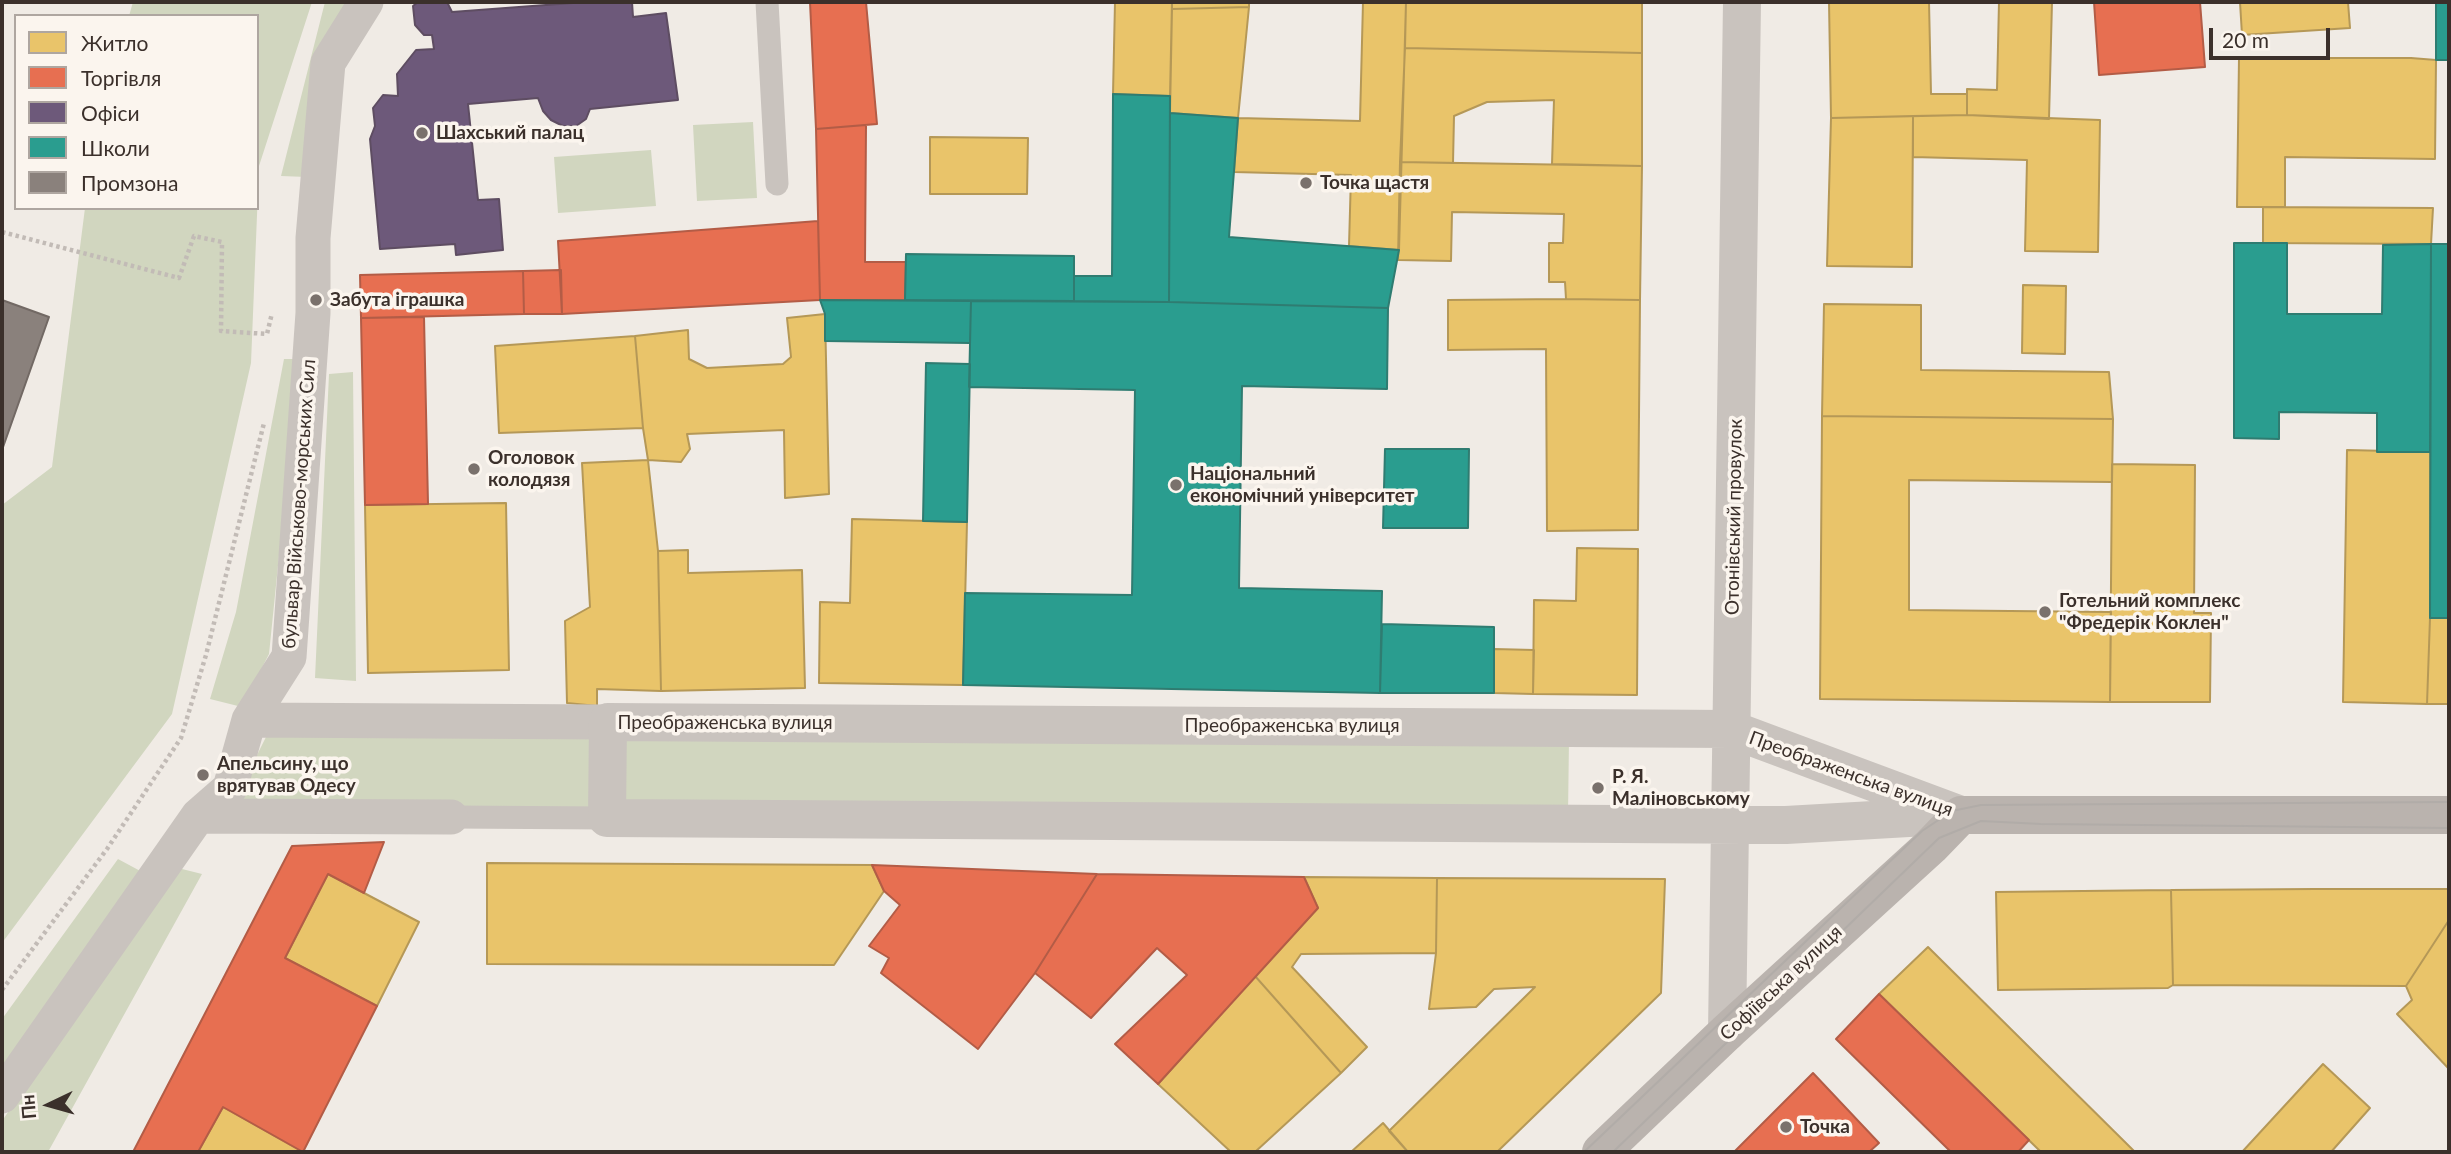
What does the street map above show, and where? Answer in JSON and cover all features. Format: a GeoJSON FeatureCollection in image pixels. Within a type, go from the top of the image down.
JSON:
{"type":"FeatureCollection","features":[{"type":"Feature","properties":{"kind":"main road","name":"Преображенська вулиця"},"geometry":{"type":"LineString","coordinates":[[1961,815],[2449,816]]}},
{"type":"Feature","properties":{"kind":"main road","name":"Софіївська вулиця"},"geometry":{"type":"LineString","coordinates":[[1601,1152],[1727,1032],[1931,846],[1961,815]]}},
{"type":"Feature","properties":{"kind":"street","name":"бульвар Військово-морських Сил"},"geometry":{"type":"LineString","coordinates":[[2,1096],[198,816],[230,788],[249,720],[289,657],[313,313],[313,238],[328,63],[366,2]]}},
{"type":"Feature","properties":{"kind":"street","name":"Отонівський провулок"},"geometry":{"type":"LineString","coordinates":[[1727,1032],[1742,2]]}},
{"type":"Feature","properties":{"kind":"street","name":"Преображенська вулиця"},"geometry":{"type":"LineString","coordinates":[[249,720],[1730,729],[1961,815]]}},
{"type":"Feature","properties":{"kind":"street","name":"Преображенська вулиця"},"geometry":{"type":"LineString","coordinates":[[608,722],[607,818],[1786,825],[1961,815]]}},
{"type":"Feature","properties":{"kind":"street","name":"Преображенська вулиця"},"geometry":{"type":"LineString","coordinates":[[198,816],[451,817]]}},
{"type":"Feature","properties":{"kind":"lane"},"geometry":{"type":"LineString","coordinates":[[767,2],[777,184]]}},
{"type":"Feature","properties":{"kind":"lane","name":"Преображенська вулиця"},"geometry":{"type":"LineString","coordinates":[[451,817],[607,818]]}},
{"type":"Feature","properties":{"kind":"path"},"geometry":{"type":"LineString","coordinates":[[2,232],[179,278],[194,236],[222,242],[221,331],[267,334],[274,302]]}},
{"type":"Feature","properties":{"kind":"path"},"geometry":{"type":"LineString","coordinates":[[2,990],[107,849],[181,738],[206,655],[266,415]]}},
{"type":"Feature","properties":{"kind":"green space"},"geometry":{"type":"Polygon","coordinates":[[[133,2],[312,2],[259,166],[259,14],[130,14],[133,2]]]}},
{"type":"Feature","properties":{"kind":"green space"},"geometry":{"type":"Polygon","coordinates":[[[325,2],[348,2],[307,177],[281,176],[325,2]]]}},
{"type":"Feature","properties":{"kind":"green space"},"geometry":{"type":"Polygon","coordinates":[[[753,122],[757,198],[697,201],[693,125],[753,122]]]}},
{"type":"Feature","properties":{"kind":"green space"},"geometry":{"type":"Polygon","coordinates":[[[651,150],[656,206],[558,213],[554,157],[651,150]]]}},
{"type":"Feature","properties":{"kind":"green space"},"geometry":{"type":"Polygon","coordinates":[[[85,210],[257,210],[251,363],[172,714],[2,943],[2,505],[52,467],[85,210]]]}},
{"type":"Feature","properties":{"kind":"green space"},"geometry":{"type":"Polygon","coordinates":[[[284,359],[299,359],[269,654],[242,707],[210,699],[236,612],[284,359]]]}},
{"type":"Feature","properties":{"kind":"green space"},"geometry":{"type":"Polygon","coordinates":[[[353,372],[356,681],[315,678],[329,374],[353,372]]]}},
{"type":"Feature","properties":{"kind":"green space"},"geometry":{"type":"Polygon","coordinates":[[[271,727],[599,735],[598,811],[231,807],[271,727]]]}},
{"type":"Feature","properties":{"kind":"green space"},"geometry":{"type":"Polygon","coordinates":[[[617,735],[1569,739],[1568,815],[617,808],[617,735]]]}},
{"type":"Feature","properties":{"kind":"green space"},"geometry":{"type":"Polygon","coordinates":[[[118,859],[144,873],[2,1079],[2,1019],[118,859]]]}},
{"type":"Feature","properties":{"kind":"green space"},"geometry":{"type":"Polygon","coordinates":[[[174,867],[202,874],[48,1152],[2,1152],[2,1121],[174,867]]]}},
{"type":"Feature","properties":{"kind":"building: Житло"},"geometry":{"type":"Polygon","coordinates":[[[1115,2],[1172,2],[1170,96],[1113,94],[1115,2]]]}},
{"type":"Feature","properties":{"kind":"building: Житло"},"geometry":{"type":"Polygon","coordinates":[[[1172,2],[1249,2],[1249,7],[1172,9],[1172,2]]]}},
{"type":"Feature","properties":{"kind":"building: Житло"},"geometry":{"type":"Polygon","coordinates":[[[1363,2],[1406,2],[1399,250],[1349,246],[1351,175],[1234,172],[1238,118],[1360,121],[1363,2]]]}},
{"type":"Feature","properties":{"kind":"building: Житло"},"geometry":{"type":"Polygon","coordinates":[[[1406,2],[1642,2],[1642,53],[1405,48],[1406,2]]]}},
{"type":"Feature","properties":{"kind":"building: Житло"},"geometry":{"type":"Polygon","coordinates":[[[1829,2],[1929,2],[1931,94],[1967,94],[1967,115],[1831,118],[1829,2]]]}},
{"type":"Feature","properties":{"kind":"building: Житло"},"geometry":{"type":"Polygon","coordinates":[[[1999,2],[2052,2],[2049,119],[1967,115],[1967,89],[1997,90],[1999,2]]]}},
{"type":"Feature","properties":{"kind":"building: Житло"},"geometry":{"type":"Polygon","coordinates":[[[2240,2],[2348,2],[2350,28],[2242,35],[2240,2]]]}},
{"type":"Feature","properties":{"kind":"building: Житло"},"geometry":{"type":"Polygon","coordinates":[[[1249,7],[1238,118],[1170,113],[1172,9],[1249,7]]]}},
{"type":"Feature","properties":{"kind":"building: Житло"},"geometry":{"type":"Polygon","coordinates":[[[1405,48],[1642,53],[1642,166],[1552,164],[1554,100],[1487,102],[1454,116],[1453,163],[1400,162],[1405,48]]]}},
{"type":"Feature","properties":{"kind":"building: Житло"},"geometry":{"type":"Polygon","coordinates":[[[2239,58],[2436,60],[2435,159],[2285,157],[2285,207],[2237,207],[2239,58]]]}},
{"type":"Feature","properties":{"kind":"building: Житло"},"geometry":{"type":"Polygon","coordinates":[[[1967,115],[2100,120],[2098,252],[2025,251],[2027,160],[1913,157],[1913,116],[1967,115]]]}},
{"type":"Feature","properties":{"kind":"building: Житло"},"geometry":{"type":"Polygon","coordinates":[[[1913,116],[1912,267],[1827,266],[1831,118],[1913,116]]]}},
{"type":"Feature","properties":{"kind":"building: Житло"},"geometry":{"type":"Polygon","coordinates":[[[930,137],[1028,138],[1027,194],[930,194],[930,137]]]}},
{"type":"Feature","properties":{"kind":"building: Житло"},"geometry":{"type":"Polygon","coordinates":[[[1400,162],[1642,166],[1640,300],[1566,299],[1565,282],[1549,282],[1549,243],[1563,243],[1564,214],[1452,212],[1451,261],[1398,260],[1400,162]]]}},
{"type":"Feature","properties":{"kind":"building: Житло"},"geometry":{"type":"Polygon","coordinates":[[[2263,207],[2433,208],[2431,244],[2263,243],[2263,207]]]}},
{"type":"Feature","properties":{"kind":"building: Житло"},"geometry":{"type":"Polygon","coordinates":[[[2023,285],[2066,286],[2065,354],[2022,353],[2023,285]]]}},
{"type":"Feature","properties":{"kind":"building: Житло"},"geometry":{"type":"Polygon","coordinates":[[[1448,300],[1640,300],[1638,530],[1547,531],[1546,349],[1448,350],[1448,300]]]}},
{"type":"Feature","properties":{"kind":"building: Житло"},"geometry":{"type":"Polygon","coordinates":[[[1824,304],[1921,305],[1921,370],[2109,372],[2113,419],[1822,416],[1824,304]]]}},
{"type":"Feature","properties":{"kind":"building: Житло"},"geometry":{"type":"Polygon","coordinates":[[[825,314],[829,494],[785,498],[784,430],[687,434],[690,449],[681,462],[648,460],[635,336],[688,330],[689,359],[707,368],[783,364],[791,357],[787,318],[825,314]]]}},
{"type":"Feature","properties":{"kind":"building: Житло"},"geometry":{"type":"Polygon","coordinates":[[[635,336],[643,428],[499,433],[495,346],[635,336]]]}},
{"type":"Feature","properties":{"kind":"building: Житло"},"geometry":{"type":"Polygon","coordinates":[[[1822,416],[2113,419],[2112,482],[1909,480],[1909,610],[2111,612],[2110,702],[1820,699],[1822,416]]]}},
{"type":"Feature","properties":{"kind":"building: Житло"},"geometry":{"type":"Polygon","coordinates":[[[2347,450],[2430,452],[2427,704],[2343,702],[2347,450]]]}},
{"type":"Feature","properties":{"kind":"building: Житло"},"geometry":{"type":"Polygon","coordinates":[[[648,460],[658,551],[661,691],[597,689],[597,706],[567,703],[565,621],[590,607],[582,463],[648,460]]]}},
{"type":"Feature","properties":{"kind":"building: Житло"},"geometry":{"type":"Polygon","coordinates":[[[2112,464],[2195,465],[2194,613],[2211,613],[2210,702],[2110,702],[2112,464]]]}},
{"type":"Feature","properties":{"kind":"building: Житло"},"geometry":{"type":"Polygon","coordinates":[[[506,503],[509,670],[368,673],[365,505],[506,503]]]}},
{"type":"Feature","properties":{"kind":"building: Житло"},"geometry":{"type":"Polygon","coordinates":[[[852,519],[967,522],[963,685],[819,683],[820,602],[850,603],[852,519]]]}},
{"type":"Feature","properties":{"kind":"building: Житло"},"geometry":{"type":"Polygon","coordinates":[[[1577,548],[1638,549],[1637,695],[1533,694],[1534,600],[1576,601],[1577,548]]]}},
{"type":"Feature","properties":{"kind":"building: Житло"},"geometry":{"type":"Polygon","coordinates":[[[688,550],[688,573],[802,570],[805,688],[661,691],[658,551],[688,550]]]}},
{"type":"Feature","properties":{"kind":"building: Житло"},"geometry":{"type":"Polygon","coordinates":[[[2430,618],[2449,618],[2449,704],[2427,704],[2430,618]]]}},
{"type":"Feature","properties":{"kind":"building: Житло"},"geometry":{"type":"Polygon","coordinates":[[[1494,649],[1534,650],[1533,694],[1494,693],[1494,649]]]}},
{"type":"Feature","properties":{"kind":"building: Житло"},"geometry":{"type":"Polygon","coordinates":[[[487,863],[872,865],[884,891],[834,965],[487,964],[487,863]]]}},
{"type":"Feature","properties":{"kind":"building: Житло"},"geometry":{"type":"Polygon","coordinates":[[[328,874],[419,922],[377,1006],[285,958],[328,874]]]}},
{"type":"Feature","properties":{"kind":"building: Житло"},"geometry":{"type":"Polygon","coordinates":[[[1304,877],[1437,878],[1436,953],[1301,954],[1292,967],[1367,1047],[1341,1073],[1255,976],[1318,908],[1304,877]]]}},
{"type":"Feature","properties":{"kind":"building: Житло"},"geometry":{"type":"Polygon","coordinates":[[[1437,878],[1665,879],[1661,993],[1497,1152],[1408,1152],[1389,1131],[1535,987],[1494,989],[1476,1007],[1429,1009],[1436,953],[1437,878]]]}},
{"type":"Feature","properties":{"kind":"building: Житло"},"geometry":{"type":"Polygon","coordinates":[[[2449,889],[2449,920],[2406,986],[2173,985],[2171,890],[2449,889]]]}},
{"type":"Feature","properties":{"kind":"building: Житло"},"geometry":{"type":"Polygon","coordinates":[[[2171,890],[2173,985],[2168,988],[1998,990],[1996,892],[2171,890]]]}},
{"type":"Feature","properties":{"kind":"building: Житло"},"geometry":{"type":"Polygon","coordinates":[[[2449,920],[2449,1069],[2397,1014],[2412,1000],[2406,986],[2449,920]]]}},
{"type":"Feature","properties":{"kind":"building: Житло"},"geometry":{"type":"Polygon","coordinates":[[[1928,947],[2135,1152],[2041,1152],[1879,994],[1928,947]]]}},
{"type":"Feature","properties":{"kind":"building: Житло"},"geometry":{"type":"Polygon","coordinates":[[[1255,976],[1341,1073],[1255,1152],[1231,1152],[1158,1084],[1255,976]]]}},
{"type":"Feature","properties":{"kind":"building: Житло"},"geometry":{"type":"Polygon","coordinates":[[[2323,1064],[2370,1108],[2331,1152],[2242,1152],[2323,1064]]]}},
{"type":"Feature","properties":{"kind":"building: Житло"},"geometry":{"type":"Polygon","coordinates":[[[223,1107],[303,1152],[198,1152],[223,1107]]]}},
{"type":"Feature","properties":{"kind":"building: Житло"},"geometry":{"type":"Polygon","coordinates":[[[1383,1123],[1408,1152],[1351,1152],[1383,1123]]]}},
{"type":"Feature","properties":{"kind":"building: Торгівля"},"geometry":{"type":"Polygon","coordinates":[[[810,2],[866,2],[877,124],[816,129],[810,2]]]}},
{"type":"Feature","properties":{"kind":"building: Торгівля"},"geometry":{"type":"Polygon","coordinates":[[[2094,2],[2200,2],[2205,67],[2099,75],[2094,2]]]}},
{"type":"Feature","properties":{"kind":"building: Торгівля"},"geometry":{"type":"Polygon","coordinates":[[[866,125],[865,262],[906,262],[905,300],[820,300],[816,129],[866,125]]]}},
{"type":"Feature","properties":{"kind":"building: Торгівля"},"geometry":{"type":"Polygon","coordinates":[[[818,221],[820,300],[562,314],[558,241],[818,221]]]}},
{"type":"Feature","properties":{"kind":"building: Торгівля"},"geometry":{"type":"Polygon","coordinates":[[[561,270],[562,314],[524,314],[523,271],[561,270]]]}},
{"type":"Feature","properties":{"kind":"building: Торгівля"},"geometry":{"type":"Polygon","coordinates":[[[523,271],[524,314],[361,318],[360,275],[523,271]]]}},
{"type":"Feature","properties":{"kind":"building: Торгівля"},"geometry":{"type":"Polygon","coordinates":[[[424,317],[428,504],[365,505],[361,318],[424,317]]]}},
{"type":"Feature","properties":{"kind":"building: Торгівля"},"geometry":{"type":"Polygon","coordinates":[[[384,842],[364,893],[328,874],[285,958],[377,1006],[303,1152],[223,1107],[198,1152],[133,1152],[292,846],[384,842]]]}},
{"type":"Feature","properties":{"kind":"building: Торгівля"},"geometry":{"type":"Polygon","coordinates":[[[872,865],[1097,874],[1035,973],[978,1049],[881,973],[889,958],[869,946],[900,905],[884,891],[872,865]]]}},
{"type":"Feature","properties":{"kind":"building: Торгівля"},"geometry":{"type":"Polygon","coordinates":[[[1097,874],[1304,877],[1318,908],[1158,1084],[1115,1044],[1187,975],[1157,948],[1091,1018],[1035,973],[1097,874]]]}},
{"type":"Feature","properties":{"kind":"building: Торгівля"},"geometry":{"type":"Polygon","coordinates":[[[1879,994],[2029,1140],[2018,1152],[1951,1152],[1836,1039],[1879,994]]]}},
{"type":"Feature","properties":{"kind":"building: Торгівля"},"geometry":{"type":"Polygon","coordinates":[[[1813,1073],[1879,1143],[1869,1152],[1734,1152],[1813,1073]]]}},
{"type":"Feature","properties":{"kind":"building: Офіси","name":"Шахський палац"},"geometry":{"type":"Polygon","coordinates":[[[418,2],[447,2],[452,12],[586,2],[632,2],[633,17],[666,13],[678,100],[590,109],[586,119],[576,126],[563,126],[551,120],[543,111],[538,98],[468,104],[478,200],[499,199],[503,250],[456,255],[455,244],[380,249],[370,139],[375,126],[373,108],[383,95],[398,96],[397,74],[416,50],[434,49],[432,35],[424,35],[415,25],[413,6],[418,2]]]}},
{"type":"Feature","properties":{"kind":"building: Школи"},"geometry":{"type":"Polygon","coordinates":[[[2436,2],[2449,2],[2449,60],[2436,60],[2436,2]]]}},
{"type":"Feature","properties":{"kind":"building: Школи"},"geometry":{"type":"Polygon","coordinates":[[[1113,94],[1170,96],[1169,302],[1074,301],[1074,276],[1112,276],[1113,94]]]}},
{"type":"Feature","properties":{"kind":"building: Школи"},"geometry":{"type":"Polygon","coordinates":[[[1170,113],[1238,118],[1229,237],[1399,250],[1388,308],[1169,302],[1170,113]]]}},
{"type":"Feature","properties":{"kind":"building: Школи"},"geometry":{"type":"Polygon","coordinates":[[[2234,243],[2287,243],[2287,314],[2382,314],[2383,245],[2431,244],[2430,452],[2377,452],[2377,413],[2279,412],[2279,439],[2234,438],[2234,243]]]}},
{"type":"Feature","properties":{"kind":"building: Школи"},"geometry":{"type":"Polygon","coordinates":[[[2431,244],[2449,244],[2449,618],[2430,618],[2431,244]]]}},
{"type":"Feature","properties":{"kind":"building: Школи"},"geometry":{"type":"Polygon","coordinates":[[[906,254],[1074,256],[1074,301],[905,300],[906,254]]]}},
{"type":"Feature","properties":{"kind":"building: Школи"},"geometry":{"type":"Polygon","coordinates":[[[820,300],[971,301],[970,343],[825,341],[825,314],[820,300]]]}},
{"type":"Feature","properties":{"kind":"building: Школи"},"geometry":{"type":"Polygon","coordinates":[[[971,301],[1169,302],[1388,308],[1387,389],[1242,386],[1239,588],[1382,591],[1380,693],[963,685],[965,593],[1132,595],[1135,390],[969,387],[971,301]]]}},
{"type":"Feature","properties":{"kind":"building: Школи"},"geometry":{"type":"Polygon","coordinates":[[[926,363],[970,364],[967,522],[923,521],[926,363]]]}},
{"type":"Feature","properties":{"kind":"building: Школи"},"geometry":{"type":"Polygon","coordinates":[[[1385,449],[1469,449],[1468,528],[1383,528],[1385,449]]]}},
{"type":"Feature","properties":{"kind":"building: Школи"},"geometry":{"type":"Polygon","coordinates":[[[1382,624],[1494,627],[1494,693],[1380,693],[1382,624]]]}},
{"type":"Feature","properties":{"kind":"building: Промзона"},"geometry":{"type":"Polygon","coordinates":[[[2,300],[49,317],[2,450],[2,300]]]}},
{"type":"Feature","properties":{"kind":"tram line"},"geometry":{"type":"LineString","coordinates":[[1584,1152],[1922,831],[1952,811],[1981,805],[2449,802]]}},
{"type":"Feature","properties":{"kind":"tram line"},"geometry":{"type":"LineString","coordinates":[[1613,1152],[1939,838],[1981,821],[2041,824],[2449,828]]}},
{"type":"Feature","properties":{"kind":"place","name":"Шахський палац"},"geometry":{"type":"Point","coordinates":[422,133]}},
{"type":"Feature","properties":{"kind":"place","name":"Точка щастя"},"geometry":{"type":"Point","coordinates":[1306,183]}},
{"type":"Feature","properties":{"kind":"place","name":"Забута іграшка"},"geometry":{"type":"Point","coordinates":[316,300]}},
{"type":"Feature","properties":{"kind":"place","name":"Оголовок колодязя"},"geometry":{"type":"Point","coordinates":[474,469]}},
{"type":"Feature","properties":{"kind":"place","name":"Національний економічний університет"},"geometry":{"type":"Point","coordinates":[1176,485]}},
{"type":"Feature","properties":{"kind":"place","name":"Готельний комплекс \"Фредерік Коклен\""},"geometry":{"type":"Point","coordinates":[2045,612]}},
{"type":"Feature","properties":{"kind":"place","name":"Апельсину, що врятував Одесу"},"geometry":{"type":"Point","coordinates":[203,775]}},
{"type":"Feature","properties":{"kind":"place","name":"Р. Я. Маліновському"},"geometry":{"type":"Point","coordinates":[1598,788]}},
{"type":"Feature","properties":{"kind":"place","name":"Точка"},"geometry":{"type":"Point","coordinates":[1786,1127]}}]}
